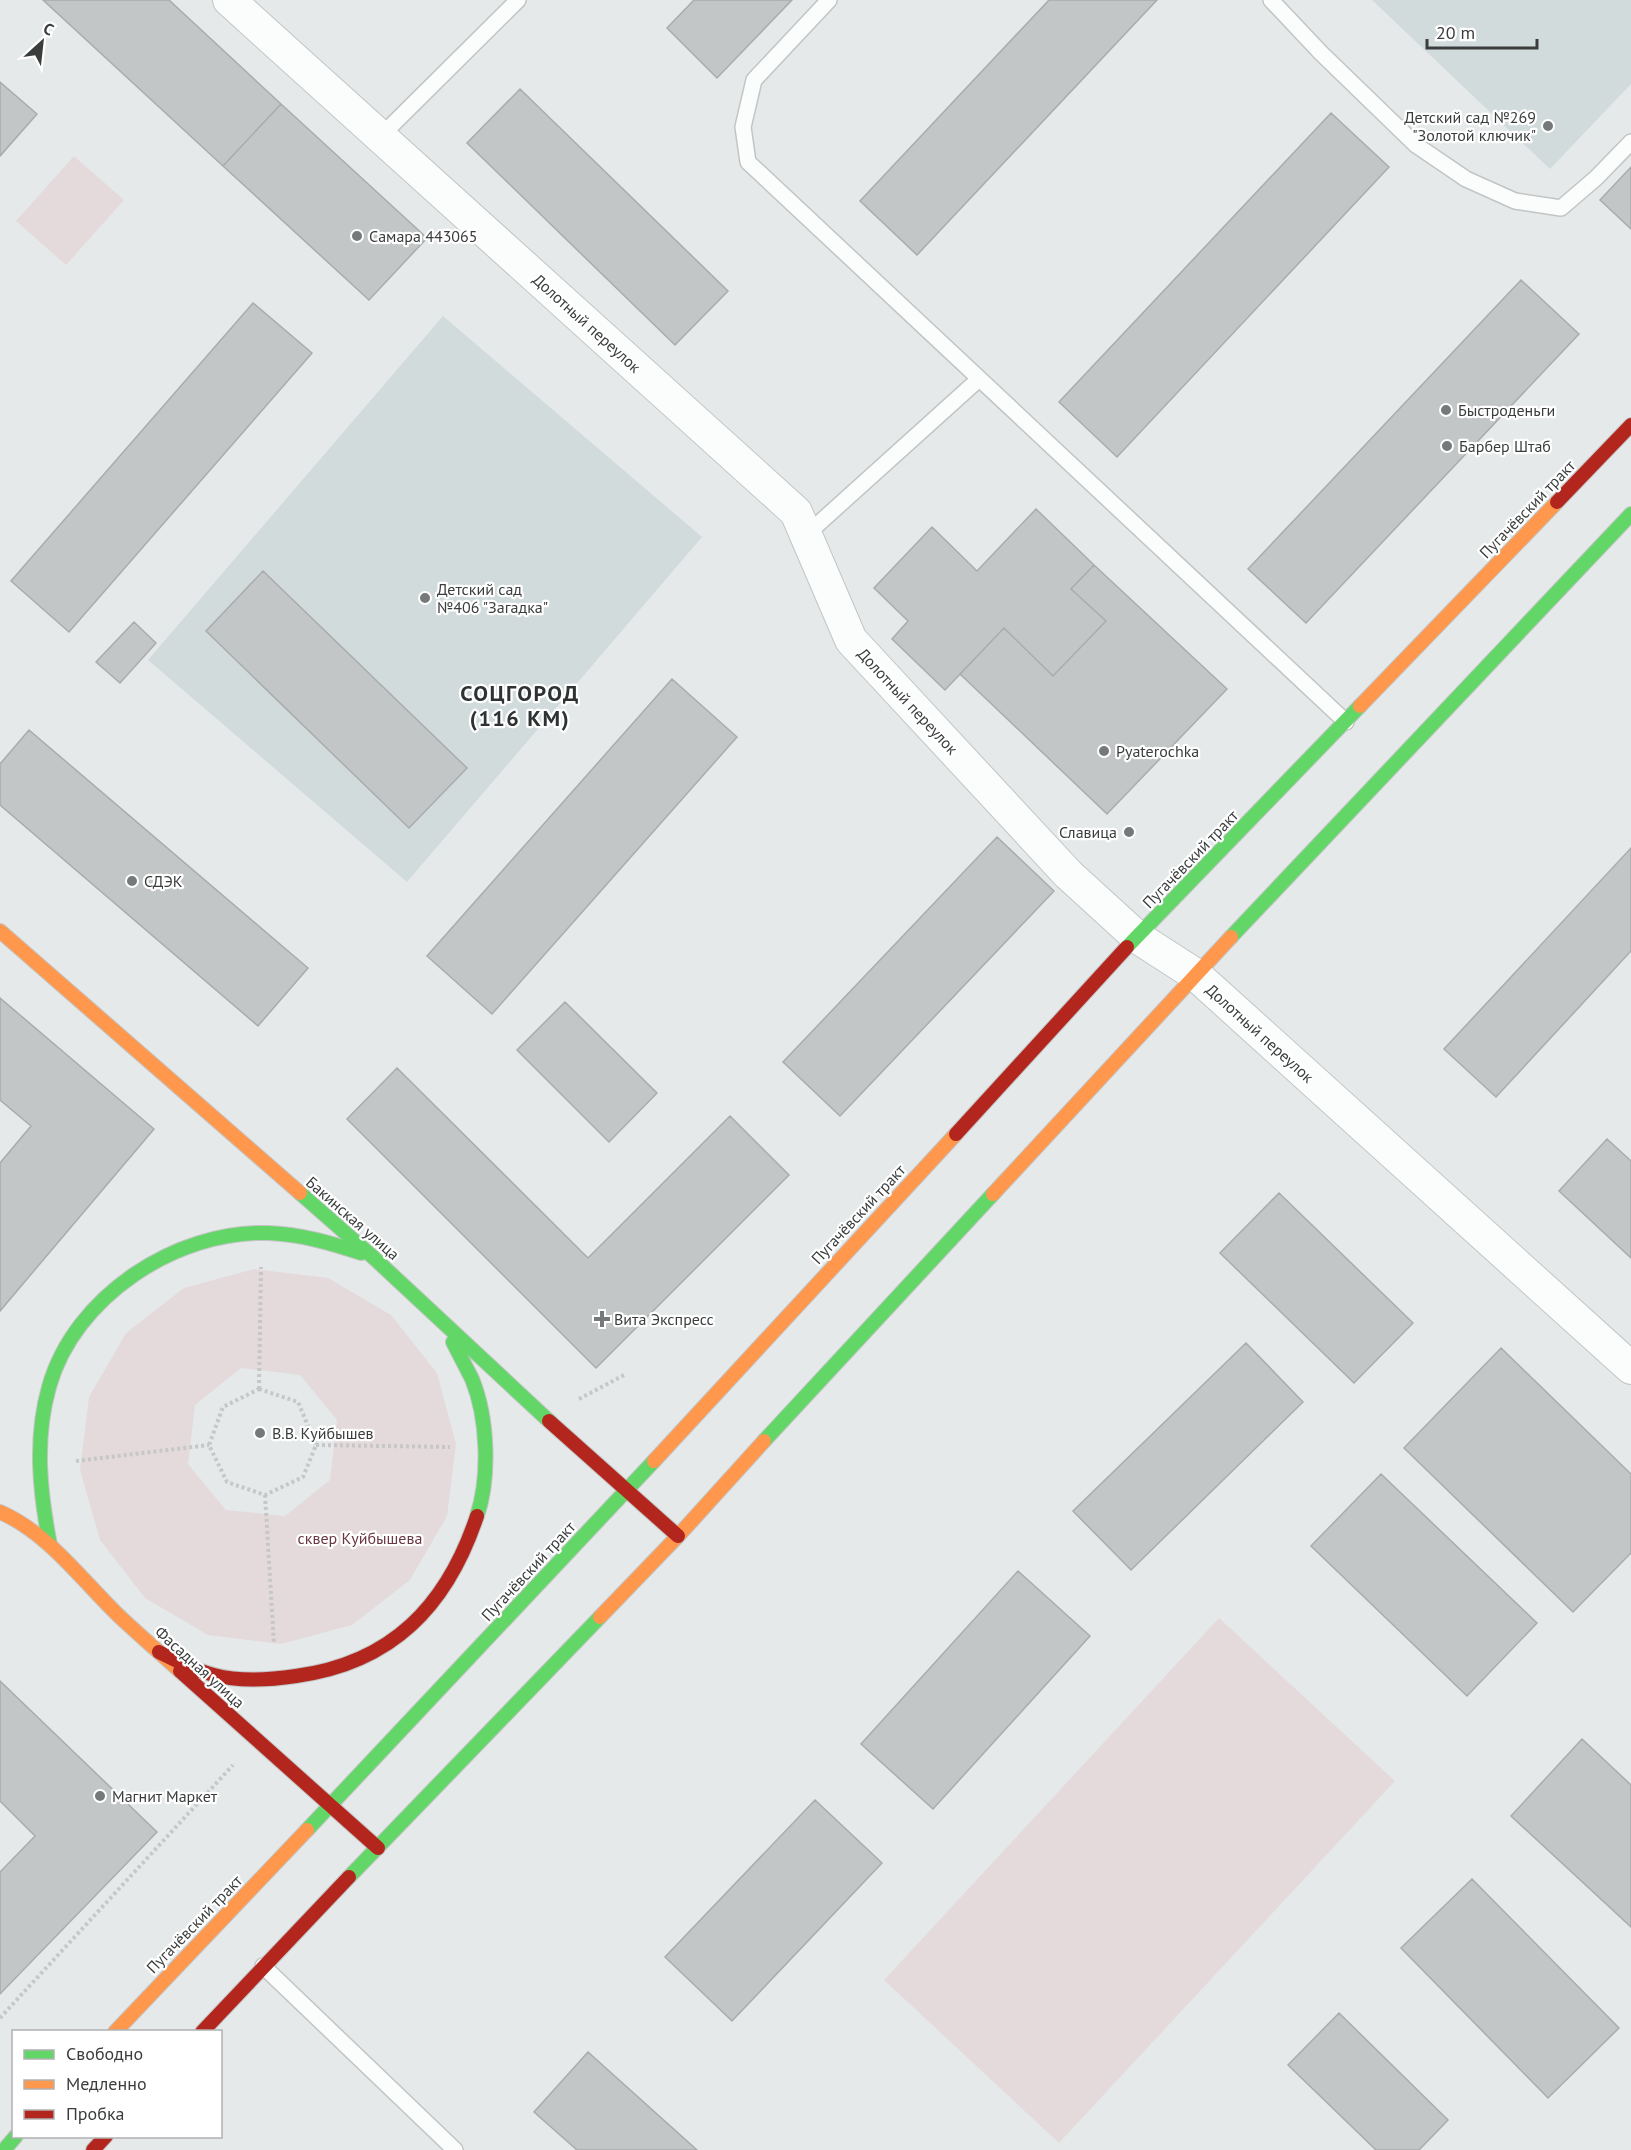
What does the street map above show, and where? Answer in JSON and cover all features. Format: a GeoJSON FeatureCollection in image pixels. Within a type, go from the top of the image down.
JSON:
{"type":"FeatureCollection","features":[{"type":"Feature","properties":{"kind":"main road","name":"Пугачёвский тракт"},"geometry":{"type":"LineString","coordinates":[[116,2030],[626,1491],[1137,937],[1631,425]]}},
{"type":"Feature","properties":{"kind":"main road"},"geometry":{"type":"LineString","coordinates":[[203,2030],[678,1536],[1196,975],[1631,514]]}},
{"type":"Feature","properties":{"kind":"main road","name":"Бакинская улица"},"geometry":{"type":"LineString","coordinates":[[0,931],[374,1258],[626,1491],[678,1536]]}},
{"type":"Feature","properties":{"kind":"main road"},"geometry":{"type":"LineString","coordinates":[[50,1545],[42,1504],[38,1462],[42,1421],[50,1385],[65,1349],[86,1317],[113,1290],[144,1266],[173,1251],[216,1237],[256,1233],[294,1235],[333,1244],[374,1258]]}},
{"type":"Feature","properties":{"kind":"main road"},"geometry":{"type":"LineString","coordinates":[[159,1652],[188,1667],[220,1677],[249,1680],[318,1673],[353,1662],[384,1647],[410,1626],[433,1602],[454,1574],[471,1540],[480,1512],[485,1480],[486,1445],[482,1411],[472,1379],[440,1320]]}},
{"type":"Feature","properties":{"kind":"main road","name":"Фасадная улица"},"geometry":{"type":"LineString","coordinates":[[0,1512],[14,1518],[50,1545],[118,1616],[378,1848]]}},
{"type":"Feature","properties":{"kind":"main road"},"geometry":{"type":"LineString","coordinates":[[4,2150],[14,2138]]}},
{"type":"Feature","properties":{"kind":"main road"},"geometry":{"type":"LineString","coordinates":[[93,2150],[104,2138]]}},
{"type":"Feature","properties":{"kind":"street","name":"Долотный переулок"},"geometry":{"type":"LineString","coordinates":[[229,0],[796,512],[851,640],[1068,874],[1137,937],[1196,975],[1631,1368]]}},
{"type":"Feature","properties":{"kind":"lane"},"geometry":{"type":"LineString","coordinates":[[380,137],[518,0]]}},
{"type":"Feature","properties":{"kind":"lane"},"geometry":{"type":"LineString","coordinates":[[829,0],[754,80],[744,127],[748,162],[1346,722]]}},
{"type":"Feature","properties":{"kind":"lane"},"geometry":{"type":"LineString","coordinates":[[1270,0],[1416,145],[1467,179],[1515,201],[1561,208],[1596,178],[1631,142]]}},
{"type":"Feature","properties":{"kind":"lane"},"geometry":{"type":"LineString","coordinates":[[806,536],[979,378]]}},
{"type":"Feature","properties":{"kind":"lane"},"geometry":{"type":"LineString","coordinates":[[263,1965],[454,2150]]}},
{"type":"Feature","properties":{"kind":"path"},"geometry":{"type":"LineString","coordinates":[[260,1389],[261,1259]]}},
{"type":"Feature","properties":{"kind":"path"},"geometry":{"type":"LineString","coordinates":[[260,1389],[298,1402],[316,1445],[303,1477],[265,1495],[227,1482],[209,1445],[223,1407],[260,1389]]}},
{"type":"Feature","properties":{"kind":"path"},"geometry":{"type":"LineString","coordinates":[[71,1462],[209,1445]]}},
{"type":"Feature","properties":{"kind":"path"},"geometry":{"type":"LineString","coordinates":[[265,1495],[276,1678]]}},
{"type":"Feature","properties":{"kind":"path"},"geometry":{"type":"LineString","coordinates":[[0,2018],[256,1739]]}},
{"type":"Feature","properties":{"kind":"shaded area","name":"Детский сад №269 \"Золотой ключик\""},"geometry":{"type":"Polygon","coordinates":[[[1372,0],[1631,0],[1631,84],[1550,169],[1372,0]]]}},
{"type":"Feature","properties":{"kind":"shaded area","name":"Детский сад №406 \"Загадка\""},"geometry":{"type":"Polygon","coordinates":[[[443,316],[702,537],[407,882],[148,660],[443,316]]]}},
{"type":"Feature","properties":{"kind":"green space"},"geometry":{"type":"Polygon","coordinates":[[[74,156],[124,200],[66,265],[16,221],[74,156]]]}},
{"type":"Feature","properties":{"kind":"green space","name":"сквер Куйбышева"},"geometry":{"type":"Polygon","coordinates":[[[254,1269],[328,1278],[391,1315],[437,1373],[456,1444],[447,1516],[410,1580],[352,1625],[281,1644],[208,1635],[145,1598],[100,1540],[80,1470],[89,1397],[126,1333],[184,1288],[254,1269]],[[241,1368],[195,1405],[188,1464],[226,1510],[285,1516],[330,1480],[337,1420],[300,1375],[241,1368]]]}},
{"type":"Feature","properties":{"kind":"green space"},"geometry":{"type":"Polygon","coordinates":[[[1219,1618],[1395,1781],[1059,2143],[884,1980],[1219,1618]]]}},
{"type":"Feature","properties":{"kind":"building"},"geometry":{"type":"Polygon","coordinates":[[[43,0],[169,0],[281,104],[223,166],[43,0]]]}},
{"type":"Feature","properties":{"kind":"building"},"geometry":{"type":"Polygon","coordinates":[[[694,0],[792,0],[717,78],[667,28],[694,0]]]}},
{"type":"Feature","properties":{"kind":"building"},"geometry":{"type":"Polygon","coordinates":[[[1049,0],[1157,0],[917,255],[860,201],[1049,0]]]}},
{"type":"Feature","properties":{"kind":"building"},"geometry":{"type":"Polygon","coordinates":[[[0,82],[37,114],[0,156],[0,82]]]}},
{"type":"Feature","properties":{"kind":"building"},"geometry":{"type":"Polygon","coordinates":[[[520,89],[728,291],[675,345],[467,143],[520,89]]]}},
{"type":"Feature","properties":{"kind":"building"},"geometry":{"type":"Polygon","coordinates":[[[281,104],[427,238],[369,300],[223,166],[281,104]]]}},
{"type":"Feature","properties":{"kind":"building"},"geometry":{"type":"Polygon","coordinates":[[[1331,113],[1389,167],[1117,457],[1059,402],[1331,113]]]}},
{"type":"Feature","properties":{"kind":"building"},"geometry":{"type":"Polygon","coordinates":[[[1631,167],[1631,229],[1600,200],[1631,167]]]}},
{"type":"Feature","properties":{"kind":"building"},"geometry":{"type":"Polygon","coordinates":[[[1521,280],[1579,334],[1306,623],[1248,569],[1521,280]]]}},
{"type":"Feature","properties":{"kind":"building"},"geometry":{"type":"Polygon","coordinates":[[[253,303],[312,353],[69,632],[11,581],[253,303]]]}},
{"type":"Feature","properties":{"kind":"building"},"geometry":{"type":"Polygon","coordinates":[[[1036,509],[1094,565],[1071,589],[1106,621],[1053,676],[1004,628],[945,690],[892,639],[908,621],[874,588],[932,527],[977,571],[1036,509]]]}},
{"type":"Feature","properties":{"kind":"building","name":"Pyaterochka"},"geometry":{"type":"Polygon","coordinates":[[[1094,565],[1227,689],[1107,814],[960,674],[1004,628],[1053,676],[1106,621],[1071,589],[1094,565]]]}},
{"type":"Feature","properties":{"kind":"building"},"geometry":{"type":"Polygon","coordinates":[[[263,571],[467,768],[409,828],[206,631],[263,571]]]}},
{"type":"Feature","properties":{"kind":"building"},"geometry":{"type":"Polygon","coordinates":[[[134,622],[156,643],[120,683],[96,662],[134,622]]]}},
{"type":"Feature","properties":{"kind":"building"},"geometry":{"type":"Polygon","coordinates":[[[672,679],[737,737],[492,1014],[427,956],[672,679]]]}},
{"type":"Feature","properties":{"kind":"building"},"geometry":{"type":"Polygon","coordinates":[[[29,730],[308,968],[258,1026],[0,805],[0,764],[29,730]]]}},
{"type":"Feature","properties":{"kind":"building"},"geometry":{"type":"Polygon","coordinates":[[[997,837],[1054,891],[840,1116],[783,1062],[997,837]]]}},
{"type":"Feature","properties":{"kind":"building"},"geometry":{"type":"Polygon","coordinates":[[[1631,848],[1631,951],[1496,1097],[1444,1049],[1631,848]]]}},
{"type":"Feature","properties":{"kind":"building"},"geometry":{"type":"Polygon","coordinates":[[[0,998],[154,1129],[0,1311],[0,1163],[31,1126],[0,1100],[0,998]]]}},
{"type":"Feature","properties":{"kind":"building"},"geometry":{"type":"Polygon","coordinates":[[[565,1002],[657,1093],[609,1142],[517,1050],[565,1002]]]}},
{"type":"Feature","properties":{"kind":"building"},"geometry":{"type":"Polygon","coordinates":[[[397,1068],[588,1258],[730,1116],[789,1175],[596,1368],[347,1119],[397,1068]]]}},
{"type":"Feature","properties":{"kind":"building"},"geometry":{"type":"Polygon","coordinates":[[[1607,1139],[1631,1161],[1631,1258],[1559,1191],[1607,1139]]]}},
{"type":"Feature","properties":{"kind":"building"},"geometry":{"type":"Polygon","coordinates":[[[1279,1193],[1413,1323],[1354,1383],[1220,1253],[1279,1193]]]}},
{"type":"Feature","properties":{"kind":"building"},"geometry":{"type":"Polygon","coordinates":[[[1246,1343],[1303,1402],[1131,1570],[1073,1511],[1246,1343]]]}},
{"type":"Feature","properties":{"kind":"building"},"geometry":{"type":"Polygon","coordinates":[[[1501,1348],[1631,1474],[1631,1553],[1573,1612],[1404,1448],[1501,1348]]]}},
{"type":"Feature","properties":{"kind":"building"},"geometry":{"type":"Polygon","coordinates":[[[1381,1474],[1537,1623],[1467,1696],[1311,1546],[1381,1474]]]}},
{"type":"Feature","properties":{"kind":"building"},"geometry":{"type":"Polygon","coordinates":[[[1018,1571],[1090,1636],[933,1809],[861,1744],[1018,1571]]]}},
{"type":"Feature","properties":{"kind":"building"},"geometry":{"type":"Polygon","coordinates":[[[0,1681],[157,1832],[0,1994],[0,1872],[35,1836],[0,1801],[0,1681]]]}},
{"type":"Feature","properties":{"kind":"building"},"geometry":{"type":"Polygon","coordinates":[[[1582,1739],[1631,1785],[1631,1927],[1511,1816],[1582,1739]]]}},
{"type":"Feature","properties":{"kind":"building"},"geometry":{"type":"Polygon","coordinates":[[[815,1800],[882,1863],[732,2021],[665,1957],[815,1800]]]}},
{"type":"Feature","properties":{"kind":"building"},"geometry":{"type":"Polygon","coordinates":[[[1472,1879],[1619,2028],[1548,2098],[1401,1948],[1472,1879]]]}},
{"type":"Feature","properties":{"kind":"building"},"geometry":{"type":"Polygon","coordinates":[[[1339,2013],[1448,2120],[1419,2150],[1376,2150],[1288,2065],[1339,2013]]]}},
{"type":"Feature","properties":{"kind":"building"},"geometry":{"type":"Polygon","coordinates":[[[588,2052],[697,2150],[577,2150],[534,2112],[588,2052]]]}},
{"type":"Feature","properties":{"kind":"traffic: fast"},"geometry":{"type":"LineString","coordinates":[[1231,937],[1631,514]]}},
{"type":"Feature","properties":{"kind":"traffic: fast"},"geometry":{"type":"LineString","coordinates":[[1127,947],[1360,706]]}},
{"type":"Feature","properties":{"kind":"traffic: fast"},"geometry":{"type":"LineString","coordinates":[[300,1193],[374,1258],[549,1421]]}},
{"type":"Feature","properties":{"kind":"traffic: fast"},"geometry":{"type":"LineString","coordinates":[[764,1441],[993,1194]]}},
{"type":"Feature","properties":{"kind":"traffic: fast"},"geometry":{"type":"LineString","coordinates":[[50,1545],[40,1466],[44,1407],[62,1354],[81,1325],[105,1298],[133,1275],[165,1257],[198,1243],[233,1235],[268,1233],[292,1235],[361,1253]]}},
{"type":"Feature","properties":{"kind":"traffic: fast"},"geometry":{"type":"LineString","coordinates":[[453,1342],[472,1379],[484,1429],[484,1484],[477,1516]]}},
{"type":"Feature","properties":{"kind":"traffic: fast"},"geometry":{"type":"LineString","coordinates":[[307,1830],[654,1461]]}},
{"type":"Feature","properties":{"kind":"traffic: fast"},"geometry":{"type":"LineString","coordinates":[[349,1877],[600,1617]]}},
{"type":"Feature","properties":{"kind":"traffic: fast"},"geometry":{"type":"LineString","coordinates":[[4,2150],[14,2138]]}},
{"type":"Feature","properties":{"kind":"traffic: slow"},"geometry":{"type":"LineString","coordinates":[[1360,706],[1557,502]]}},
{"type":"Feature","properties":{"kind":"traffic: slow"},"geometry":{"type":"LineString","coordinates":[[0,931],[300,1193]]}},
{"type":"Feature","properties":{"kind":"traffic: slow"},"geometry":{"type":"LineString","coordinates":[[993,1194],[1231,937]]}},
{"type":"Feature","properties":{"kind":"traffic: slow"},"geometry":{"type":"LineString","coordinates":[[654,1461],[956,1134]]}},
{"type":"Feature","properties":{"kind":"traffic: slow"},"geometry":{"type":"LineString","coordinates":[[600,1617],[678,1536],[764,1441]]}},
{"type":"Feature","properties":{"kind":"traffic: slow"},"geometry":{"type":"LineString","coordinates":[[0,1512],[49,1544],[118,1615],[180,1671]]}},
{"type":"Feature","properties":{"kind":"traffic: slow"},"geometry":{"type":"LineString","coordinates":[[117,2030],[307,1830]]}},
{"type":"Feature","properties":{"kind":"traffic: jam"},"geometry":{"type":"LineString","coordinates":[[1557,502],[1631,425]]}},
{"type":"Feature","properties":{"kind":"traffic: jam"},"geometry":{"type":"LineString","coordinates":[[956,1134],[1127,947]]}},
{"type":"Feature","properties":{"kind":"traffic: jam"},"geometry":{"type":"LineString","coordinates":[[549,1421],[678,1536]]}},
{"type":"Feature","properties":{"kind":"traffic: jam"},"geometry":{"type":"LineString","coordinates":[[159,1652],[207,1673],[244,1679],[296,1676],[330,1669],[361,1658],[388,1643],[411,1625],[432,1603],[450,1577],[465,1548],[477,1516]]}},
{"type":"Feature","properties":{"kind":"traffic: jam"},"geometry":{"type":"LineString","coordinates":[[180,1671],[378,1848]]}},
{"type":"Feature","properties":{"kind":"traffic: jam"},"geometry":{"type":"LineString","coordinates":[[204,2030],[349,1877]]}},
{"type":"Feature","properties":{"kind":"traffic: jam"},"geometry":{"type":"LineString","coordinates":[[93,2150],[104,2138]]}},
{"type":"Feature","properties":{"kind":"place","name":"Детский сад №269 \"Золотой ключик\""},"geometry":{"type":"Point","coordinates":[1548,126]}},
{"type":"Feature","properties":{"kind":"place","name":"Самара 443065"},"geometry":{"type":"Point","coordinates":[357,236]}},
{"type":"Feature","properties":{"kind":"place","name":"Быстроденьги"},"geometry":{"type":"Point","coordinates":[1446,410]}},
{"type":"Feature","properties":{"kind":"place","name":"Барбер Штаб"},"geometry":{"type":"Point","coordinates":[1447,446]}},
{"type":"Feature","properties":{"kind":"place","name":"Детский сад №406 \"Загадка\""},"geometry":{"type":"Point","coordinates":[425,598]}},
{"type":"Feature","properties":{"kind":"place","name":"Pyaterochka"},"geometry":{"type":"Point","coordinates":[1104,751]}},
{"type":"Feature","properties":{"kind":"place","name":"Славица"},"geometry":{"type":"Point","coordinates":[1129,832]}},
{"type":"Feature","properties":{"kind":"place","name":"СДЭК"},"geometry":{"type":"Point","coordinates":[132,881]}},
{"type":"Feature","properties":{"kind":"place","name":"Вита Экспресс"},"geometry":{"type":"Point","coordinates":[602,1319]}},
{"type":"Feature","properties":{"kind":"place","name":"В.В. Куйбышев"},"geometry":{"type":"Point","coordinates":[260,1433]}},
{"type":"Feature","properties":{"kind":"place","name":"Магнит Маркет"},"geometry":{"type":"Point","coordinates":[100,1796]}},
{"type":"Feature","properties":{"kind":"district","name":"СОЦГОРОД (116 КМ)"},"geometry":{"type":"Point","coordinates":[520,706]}}]}
